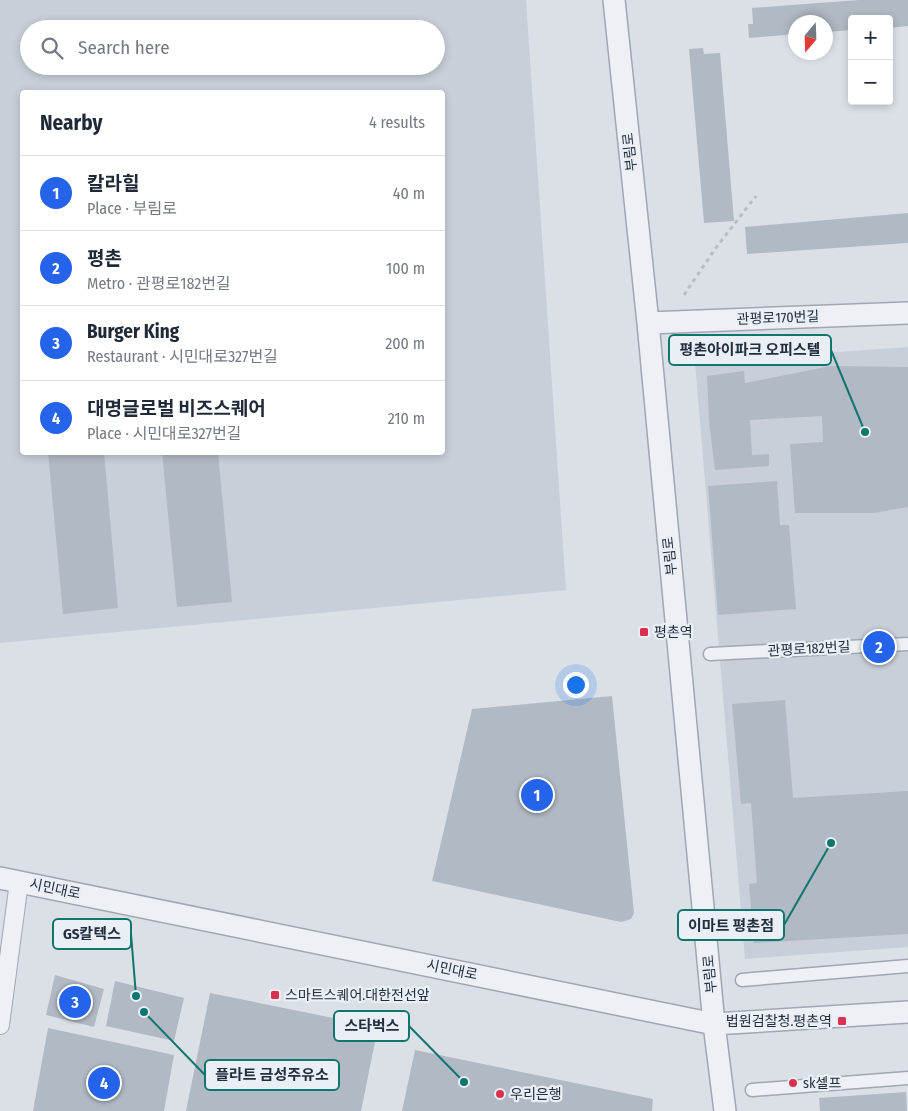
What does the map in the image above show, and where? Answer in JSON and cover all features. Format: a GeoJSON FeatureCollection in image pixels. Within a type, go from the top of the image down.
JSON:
{"type":"FeatureCollection","features":[{"type":"Feature","properties":{"kind":"street","name":"부림로"},"geometry":{"type":"LineString","coordinates":[[614,0],[648,323],[714,1024],[725,1111]]}},
{"type":"Feature","properties":{"kind":"street","name":"관평로170번길"},"geometry":{"type":"LineString","coordinates":[[648,323],[908,313]]}},
{"type":"Feature","properties":{"kind":"street","name":"관평로182번길"},"geometry":{"type":"LineString","coordinates":[[710,654],[908,644]]}},
{"type":"Feature","properties":{"kind":"street","name":"시민대로"},"geometry":{"type":"LineString","coordinates":[[10,880],[714,1024],[908,1012]]}},
{"type":"Feature","properties":{"kind":"street"},"geometry":{"type":"LineString","coordinates":[[0,1025],[10,880]]}},
{"type":"Feature","properties":{"kind":"street"},"geometry":{"type":"LineString","coordinates":[[742,980],[908,966]]}},
{"type":"Feature","properties":{"kind":"street"},"geometry":{"type":"LineString","coordinates":[[752,1090],[908,1078]]}},
{"type":"Feature","properties":{"kind":"path"},"geometry":{"type":"LineString","coordinates":[[684,295],[715,249],[756,196]]}},
{"type":"Feature","properties":{"kind":"shaded area"},"geometry":{"type":"Polygon","coordinates":[[[0,0],[526,0],[566,590],[0,643],[0,0]]]}},
{"type":"Feature","properties":{"kind":"shaded area"},"geometry":{"type":"Polygon","coordinates":[[[908,347],[908,947],[745,959],[695,362],[908,347]]]}},
{"type":"Feature","properties":{"kind":"building"},"geometry":{"type":"Polygon","coordinates":[[[859,0],[908,0],[908,26],[893,28],[893,15],[848,15],[848,30],[833,31],[833,15],[788,15],[788,35],[749,38],[748,24],[753,24],[752,8],[859,0]]]}},
{"type":"Feature","properties":{"kind":"building"},"geometry":{"type":"Polygon","coordinates":[[[703,48],[704,54],[720,53],[734,221],[704,223],[689,49],[703,48]]]}},
{"type":"Feature","properties":{"kind":"building"},"geometry":{"type":"Polygon","coordinates":[[[908,213],[908,243],[747,254],[745,227],[908,213]]]}},
{"type":"Feature","properties":{"kind":"building"},"geometry":{"type":"Polygon","coordinates":[[[831,366],[908,367],[908,507],[874,513],[795,513],[790,444],[823,442],[822,416],[750,420],[752,455],[769,454],[769,466],[715,470],[709,421],[707,376],[744,371],[745,383],[831,366]]]}},
{"type":"Feature","properties":{"kind":"building"},"geometry":{"type":"Polygon","coordinates":[[[48,455],[104,455],[118,608],[63,614],[48,455]]]}},
{"type":"Feature","properties":{"kind":"building"},"geometry":{"type":"Polygon","coordinates":[[[162,455],[218,455],[232,602],[177,607],[162,455]]]}},
{"type":"Feature","properties":{"kind":"building"},"geometry":{"type":"Polygon","coordinates":[[[777,481],[780,525],[789,525],[796,609],[718,615],[708,486],[777,481]]]}},
{"type":"Feature","properties":{"kind":"building"},"geometry":{"type":"Polygon","coordinates":[[[612,696],[634,913],[631,919],[621,922],[432,881],[472,709],[612,696]]]}},
{"type":"Feature","properties":{"kind":"building"},"geometry":{"type":"Polygon","coordinates":[[[785,700],[793,798],[908,791],[908,934],[754,943],[749,884],[757,883],[751,803],[741,804],[732,704],[785,700]]]}},
{"type":"Feature","properties":{"kind":"building"},"geometry":{"type":"Polygon","coordinates":[[[55,975],[104,989],[94,1027],[46,1015],[55,975]]]}},
{"type":"Feature","properties":{"kind":"building"},"geometry":{"type":"Polygon","coordinates":[[[115,981],[184,998],[174,1041],[106,1026],[115,981]]]}},
{"type":"Feature","properties":{"kind":"building"},"geometry":{"type":"Polygon","coordinates":[[[210,993],[378,1027],[361,1111],[186,1111],[210,993]]]}},
{"type":"Feature","properties":{"kind":"building"},"geometry":{"type":"Polygon","coordinates":[[[48,1028],[174,1055],[164,1111],[33,1111],[48,1028]]]}},
{"type":"Feature","properties":{"kind":"building"},"geometry":{"type":"Polygon","coordinates":[[[415,1050],[653,1099],[652,1111],[402,1111],[415,1050]]]}},
{"type":"Feature","properties":{"kind":"building"},"geometry":{"type":"Polygon","coordinates":[[[906,1092],[907,1111],[820,1111],[819,1098],[906,1092]]]}},
{"type":"Feature","properties":{"kind":"place","name":"평촌아이파크 오피스텔"},"geometry":{"type":"Point","coordinates":[865,432]}},
{"type":"Feature","properties":{"kind":"place","name":"평촌역"},"geometry":{"type":"Point","coordinates":[644,632]}},
{"type":"Feature","properties":{"kind":"place","name":"평촌"},"geometry":{"type":"Point","coordinates":[879,647]}},
{"type":"Feature","properties":{"kind":"place","name":"칼라힐"},"geometry":{"type":"Point","coordinates":[537,795]}},
{"type":"Feature","properties":{"kind":"place","name":"이마트 평촌점"},"geometry":{"type":"Point","coordinates":[831,843]}},
{"type":"Feature","properties":{"kind":"place","name":"스마트스퀘어.대한전선앞"},"geometry":{"type":"Point","coordinates":[275,995]}},
{"type":"Feature","properties":{"kind":"place","name":"GS칼텍스"},"geometry":{"type":"Point","coordinates":[136,996]}},
{"type":"Feature","properties":{"kind":"place","name":"Burger King"},"geometry":{"type":"Point","coordinates":[75,1002]}},
{"type":"Feature","properties":{"kind":"place","name":"플라트 금성주유소"},"geometry":{"type":"Point","coordinates":[144,1012]}},
{"type":"Feature","properties":{"kind":"place","name":"법원검찰청.평촌역"},"geometry":{"type":"Point","coordinates":[842,1021]}},
{"type":"Feature","properties":{"kind":"place","name":"스타벅스"},"geometry":{"type":"Point","coordinates":[464,1082]}},
{"type":"Feature","properties":{"kind":"place","name":"대명글로벌 비즈스퀘어"},"geometry":{"type":"Point","coordinates":[104,1083]}},
{"type":"Feature","properties":{"kind":"place","name":"sk셀프"},"geometry":{"type":"Point","coordinates":[793,1083]}},
{"type":"Feature","properties":{"kind":"place","name":"우리은행"},"geometry":{"type":"Point","coordinates":[500,1094]}}]}
